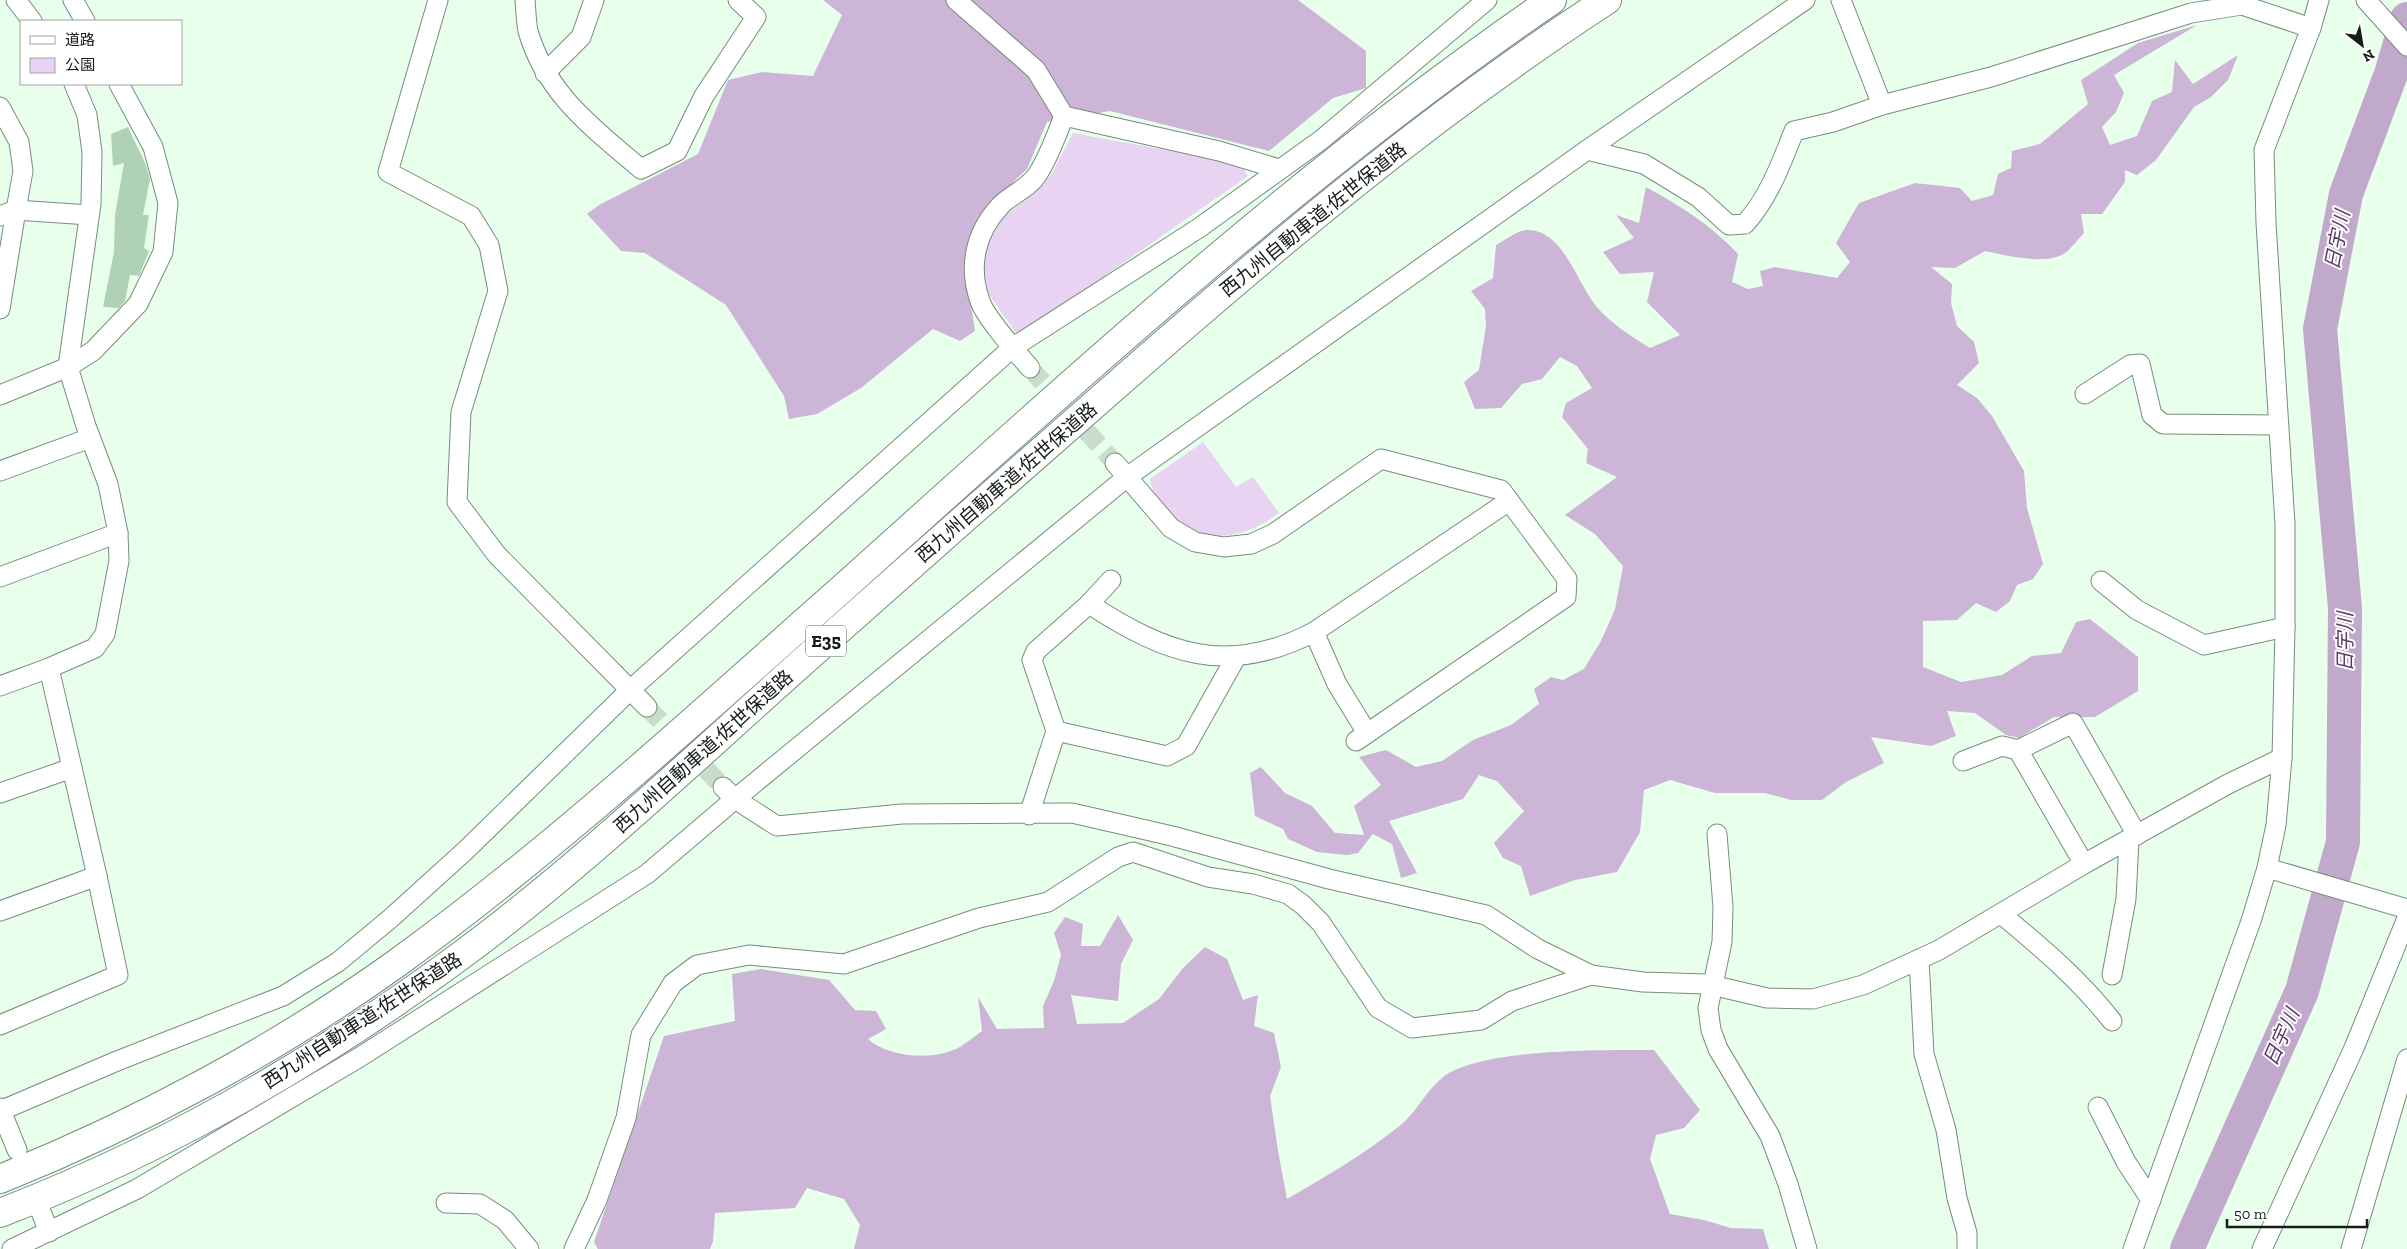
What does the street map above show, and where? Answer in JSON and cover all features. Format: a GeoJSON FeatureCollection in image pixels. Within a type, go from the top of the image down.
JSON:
{"type":"FeatureCollection","features":[{"type":"Feature","properties":{"kind":"highway","name":"西九州自動車道;佐世保道路"},"geometry":{"type":"LineString","coordinates":[[0,1180],[51,1159],[228,1070],[308,1022],[392,967],[479,902],[565,833],[653,757],[1132,330],[1216,259],[1379,127],[1464,62],[1552,0]]}},
{"type":"Feature","properties":{"kind":"highway","name":"西九州自動車道;佐世保道路"},"geometry":{"type":"LineString","coordinates":[[0,1213],[122,1160],[214,1114],[310,1060],[402,999],[457,959],[597,845],[950,531],[1268,253],[1459,102],[1541,43],[1607,0]]}},
{"type":"Feature","properties":{"kind":"street"},"geometry":{"type":"LineString","coordinates":[[16,0],[31,20]]}},
{"type":"Feature","properties":{"kind":"street"},"geometry":{"type":"LineString","coordinates":[[73,0],[84,20]]}},
{"type":"Feature","properties":{"kind":"street"},"geometry":{"type":"LineString","coordinates":[[438,0],[388,172],[471,216],[490,245],[498,290],[461,412],[457,502],[497,555],[647,707]]}},
{"type":"Feature","properties":{"kind":"street"},"geometry":{"type":"LineString","coordinates":[[525,0],[528,30],[544,72],[580,117],[641,169],[677,151],[704,96],[756,16],[738,0]]}},
{"type":"Feature","properties":{"kind":"street"},"geometry":{"type":"LineString","coordinates":[[544,72],[581,37],[594,0]]}},
{"type":"Feature","properties":{"kind":"street"},"geometry":{"type":"LineString","coordinates":[[956,0],[1036,70],[1064,116],[1219,151],[1279,169]]}},
{"type":"Feature","properties":{"kind":"street"},"geometry":{"type":"LineString","coordinates":[[17,1150],[0,1110],[117,1061],[282,996],[338,962],[391,918],[465,851],[630,690],[1012,348],[1198,228],[1321,140],[1487,0]]}},
{"type":"Feature","properties":{"kind":"street"},"geometry":{"type":"LineString","coordinates":[[12,1249],[137,1189],[360,1057],[647,874],[729,793],[1121,470],[1805,0]]}},
{"type":"Feature","properties":{"kind":"street"},"geometry":{"type":"LineString","coordinates":[[1841,0],[1882,105]]}},
{"type":"Feature","properties":{"kind":"street"},"geometry":{"type":"LineString","coordinates":[[2133,1249],[2251,921],[2267,868],[2276,826],[2282,758],[2285,524],[2266,224],[2264,150],[2311,28],[2319,0]]}},
{"type":"Feature","properties":{"kind":"street"},"geometry":{"type":"LineString","coordinates":[[2366,0],[2407,46]]}},
{"type":"Feature","properties":{"kind":"street"},"geometry":{"type":"LineString","coordinates":[[1587,150],[1644,164],[1698,197],[1729,225],[1745,224],[1757,211],[1776,176],[1794,131],[1833,122],[1882,105],[1991,77],[2191,13],[2241,3],[2311,28]]}},
{"type":"Feature","properties":{"kind":"street"},"geometry":{"type":"LineString","coordinates":[[0,686],[95,648],[105,634],[119,561],[118,533],[108,484],[90,438],[68,367],[89,215],[92,152],[87,115],[74,85]]}},
{"type":"Feature","properties":{"kind":"street"},"geometry":{"type":"LineString","coordinates":[[0,395],[68,367],[93,351],[138,304],[163,252],[168,203],[166,194],[153,147],[120,85]]}},
{"type":"Feature","properties":{"kind":"street"},"geometry":{"type":"LineString","coordinates":[[0,108],[19,142],[22,171],[8,213],[0,309]]}},
{"type":"Feature","properties":{"kind":"street"},"geometry":{"type":"LineString","coordinates":[[1030,368],[1012,348],[980,302],[973,258],[983,230],[1000,206],[1036,176],[1051,148],[1064,116]]}},
{"type":"Feature","properties":{"kind":"street"},"geometry":{"type":"LineString","coordinates":[[8,213],[89,215]]}},
{"type":"Feature","properties":{"kind":"street"},"geometry":{"type":"LineString","coordinates":[[2086,394],[2130,365],[2140,364],[2152,415],[2163,424],[2278,425]]}},
{"type":"Feature","properties":{"kind":"street"},"geometry":{"type":"LineString","coordinates":[[0,471],[90,438]]}},
{"type":"Feature","properties":{"kind":"street"},"geometry":{"type":"LineString","coordinates":[[1121,470],[1171,528],[1195,542],[1224,547],[1251,544],[1273,534],[1381,458],[1502,490],[1567,579],[1566,597],[1361,737],[1314,632]]}},
{"type":"Feature","properties":{"kind":"street"},"geometry":{"type":"LineString","coordinates":[[1089,604],[1127,629],[1164,646],[1198,654],[1236,657],[1290,644],[1314,632],[1509,501]]}},
{"type":"Feature","properties":{"kind":"street"},"geometry":{"type":"LineString","coordinates":[[0,577],[118,533]]}},
{"type":"Feature","properties":{"kind":"street"},"geometry":{"type":"LineString","coordinates":[[1029,815],[1056,731],[1032,660],[1036,651],[1089,604],[1111,580]]}},
{"type":"Feature","properties":{"kind":"street"},"geometry":{"type":"LineString","coordinates":[[2100,581],[2137,610],[2204,645],[2285,627]]}},
{"type":"Feature","properties":{"kind":"street"},"geometry":{"type":"LineString","coordinates":[[1056,731],[1167,756],[1186,746],[1236,657]]}},
{"type":"Feature","properties":{"kind":"street"},"geometry":{"type":"LineString","coordinates":[[0,1025],[118,975],[49,668]]}},
{"type":"Feature","properties":{"kind":"street"},"geometry":{"type":"LineString","coordinates":[[1963,761],[2002,746],[2018,750],[2073,723],[2133,838],[2126,899],[2112,975]]}},
{"type":"Feature","properties":{"kind":"street"},"geometry":{"type":"LineString","coordinates":[[2018,750],[2084,864]]}},
{"type":"Feature","properties":{"kind":"street"},"geometry":{"type":"LineString","coordinates":[[729,793],[777,826],[902,814],[1072,814],[1172,836],[1329,879],[1486,916],[1538,948],[1591,975],[1643,982],[1713,986],[1767,998],[1813,999],[1862,985],[1939,950],[2084,864],[2228,784],[2282,758]]}},
{"type":"Feature","properties":{"kind":"street"},"geometry":{"type":"LineString","coordinates":[[0,793],[72,768]]}},
{"type":"Feature","properties":{"kind":"street"},"geometry":{"type":"LineString","coordinates":[[1718,834],[1723,907],[1722,942],[1708,1008],[1711,1030],[1718,1049],[1770,1136],[1788,1184],[1807,1249]]}},
{"type":"Feature","properties":{"kind":"street"},"geometry":{"type":"LineString","coordinates":[[574,1249],[597,1200],[626,1118],[641,1035],[673,983],[697,965],[749,955],[844,964],[979,918],[1048,902],[1118,857],[1133,852],[1208,876],[1253,884],[1288,894],[1304,905],[1320,923],[1378,1008],[1412,1028],[1481,1020],[1512,1001],[1591,975]]}},
{"type":"Feature","properties":{"kind":"street"},"geometry":{"type":"LineString","coordinates":[[2267,868],[2407,909]]}},
{"type":"Feature","properties":{"kind":"street"},"geometry":{"type":"LineString","coordinates":[[0,912],[97,876]]}},
{"type":"Feature","properties":{"kind":"street"},"geometry":{"type":"LineString","coordinates":[[2001,914],[2067,970],[2090,993],[2112,1022]]}},
{"type":"Feature","properties":{"kind":"street"},"geometry":{"type":"LineString","coordinates":[[2262,1249],[2354,1048],[2407,918]]}},
{"type":"Feature","properties":{"kind":"street"},"geometry":{"type":"LineString","coordinates":[[1919,959],[1924,1054],[1946,1130],[1957,1198],[1967,1233],[1967,1249]]}},
{"type":"Feature","properties":{"kind":"street"},"geometry":{"type":"LineString","coordinates":[[2350,1249],[2407,1059]]}},
{"type":"Feature","properties":{"kind":"street"},"geometry":{"type":"LineString","coordinates":[[2098,1107],[2126,1162],[2151,1200]]}},
{"type":"Feature","properties":{"kind":"street"},"geometry":{"type":"LineString","coordinates":[[446,1203],[480,1204],[504,1220],[529,1249]]}},
{"type":"Feature","properties":{"kind":"street"},"geometry":{"type":"LineString","coordinates":[[41,1212],[49,1232]]}},
{"type":"Feature","properties":{"kind":"green space"},"geometry":{"type":"Polygon","coordinates":[[[1073,133],[1204,157],[1242,167],[1248,176],[1018,336],[986,290],[980,260],[1002,218],[1034,193],[1051,175],[1073,133]]]}},
{"type":"Feature","properties":{"kind":"green space"},"geometry":{"type":"Polygon","coordinates":[[[1203,442],[1236,487],[1253,477],[1279,513],[1251,529],[1221,536],[1206,535],[1192,530],[1178,521],[1158,499],[1150,479],[1203,442]]]}},
{"type":"Feature","properties":{"kind":"shaded area"},"geometry":{"type":"Polygon","coordinates":[[[823,0],[1298,0],[1366,51],[1366,88],[1333,98],[1269,151],[1110,111],[1047,122],[1027,169],[986,208],[965,268],[975,331],[960,341],[933,329],[861,388],[817,414],[789,419],[784,396],[726,305],[645,253],[621,251],[587,214],[599,205],[698,154],[728,80],[762,72],[813,76],[842,15],[823,0]]]}},
{"type":"Feature","properties":{"kind":"shaded area"},"geometry":{"type":"Polygon","coordinates":[[[2197,25],[2114,75],[2124,93],[2116,112],[2102,127],[2110,145],[2137,136],[2152,101],[2172,92],[2175,60],[2193,84],[2238,55],[2228,80],[2211,97],[2194,107],[2156,160],[2137,175],[2125,170],[2125,182],[2102,214],[2081,214],[2084,233],[2068,251],[2057,257],[2037,259],[2014,257],[1985,251],[1955,268],[1931,267],[1952,284],[1951,303],[1957,326],[1974,342],[1979,363],[1957,385],[1977,398],[1992,416],[2024,471],[2027,508],[2043,564],[2033,579],[2017,585],[2010,601],[1996,612],[1976,603],[1957,620],[1923,621],[1923,667],[1961,682],[2002,675],[2032,656],[2061,653],[2076,622],[2090,619],[2138,657],[2138,691],[2095,717],[2054,717],[2019,738],[2006,735],[1975,713],[1947,711],[1956,736],[1931,746],[1871,737],[1884,763],[1846,782],[1822,800],[1791,800],[1765,793],[1715,793],[1670,780],[1644,790],[1640,832],[1617,872],[1575,880],[1530,896],[1521,866],[1503,858],[1494,843],[1524,811],[1497,781],[1479,775],[1463,799],[1389,821],[1417,873],[1401,878],[1392,844],[1373,834],[1358,853],[1347,855],[1317,852],[1288,839],[1283,829],[1255,816],[1250,773],[1261,767],[1285,793],[1312,806],[1335,833],[1364,835],[1354,806],[1381,785],[1359,757],[1386,750],[1416,767],[1442,761],[1473,740],[1511,725],[1539,704],[1534,689],[1551,677],[1563,680],[1584,669],[1601,641],[1615,609],[1623,566],[1595,534],[1565,515],[1617,477],[1586,463],[1588,449],[1562,417],[1566,403],[1592,388],[1577,366],[1560,357],[1542,379],[1522,384],[1501,408],[1475,409],[1464,382],[1479,370],[1486,326],[1485,309],[1471,291],[1493,278],[1496,245],[1523,230],[1540,232],[1550,238],[1568,259],[1596,306],[1621,329],[1650,348],[1680,335],[1647,302],[1654,272],[1620,274],[1603,252],[1634,238],[1616,215],[1639,223],[1646,187],[1695,217],[1738,254],[1732,282],[1748,289],[1763,286],[1760,271],[1775,267],[1837,278],[1850,262],[1836,243],[1859,203],[1915,183],[1960,188],[1972,201],[1993,195],[1998,174],[2011,168],[2012,151],[2040,144],[2088,104],[2081,80],[2138,43],[2197,25]]]}},
{"type":"Feature","properties":{"kind":"shaded area"},"geometry":{"type":"Polygon","coordinates":[[[1118,915],[1133,940],[1121,964],[1118,1001],[1071,995],[1077,1024],[1123,1023],[1159,999],[1183,968],[1205,947],[1227,959],[1243,1000],[1258,995],[1254,1026],[1274,1033],[1281,1067],[1270,1096],[1287,1199],[1346,1164],[1388,1135],[1407,1119],[1436,1083],[1459,1068],[1483,1061],[1543,1053],[1654,1050],[1700,1110],[1684,1128],[1656,1135],[1650,1159],[1670,1214],[1704,1220],[1731,1228],[1763,1229],[1769,1249],[854,1249],[860,1225],[844,1199],[807,1188],[795,1208],[715,1213],[713,1241],[710,1249],[598,1249],[594,1242],[664,1036],[735,1021],[732,974],[761,969],[829,980],[855,1010],[876,1011],[886,1029],[868,1039],[877,1045],[900,1054],[925,1056],[960,1047],[982,1031],[978,997],[997,1029],[1044,1028],[1043,1006],[1054,981],[1061,955],[1054,933],[1065,917],[1083,924],[1081,946],[1100,946],[1118,915]]]}},
{"type":"Feature","properties":{"kind":"building"},"geometry":{"type":"Polygon","coordinates":[[[128,127],[146,165],[150,179],[143,215],[149,215],[144,248],[149,251],[139,276],[130,275],[125,301],[119,308],[103,307],[114,252],[115,215],[124,163],[113,166],[111,134],[128,127]]]}},
{"type":"Feature","properties":{"kind":"waterway","name":"日宇川"},"geometry":{"type":"LineString","coordinates":[[2187,1249],[2302,991],[2343,842],[2345,608],[2320,329],[2346,194],[2391,74],[2407,19]]}},
{"type":"Feature","properties":{"kind":"tunnel"},"geometry":{"type":"LineString","coordinates":[[1030,368],[1115,463]]}},
{"type":"Feature","properties":{"kind":"tunnel"},"geometry":{"type":"LineString","coordinates":[[647,707],[723,787]]}}]}
